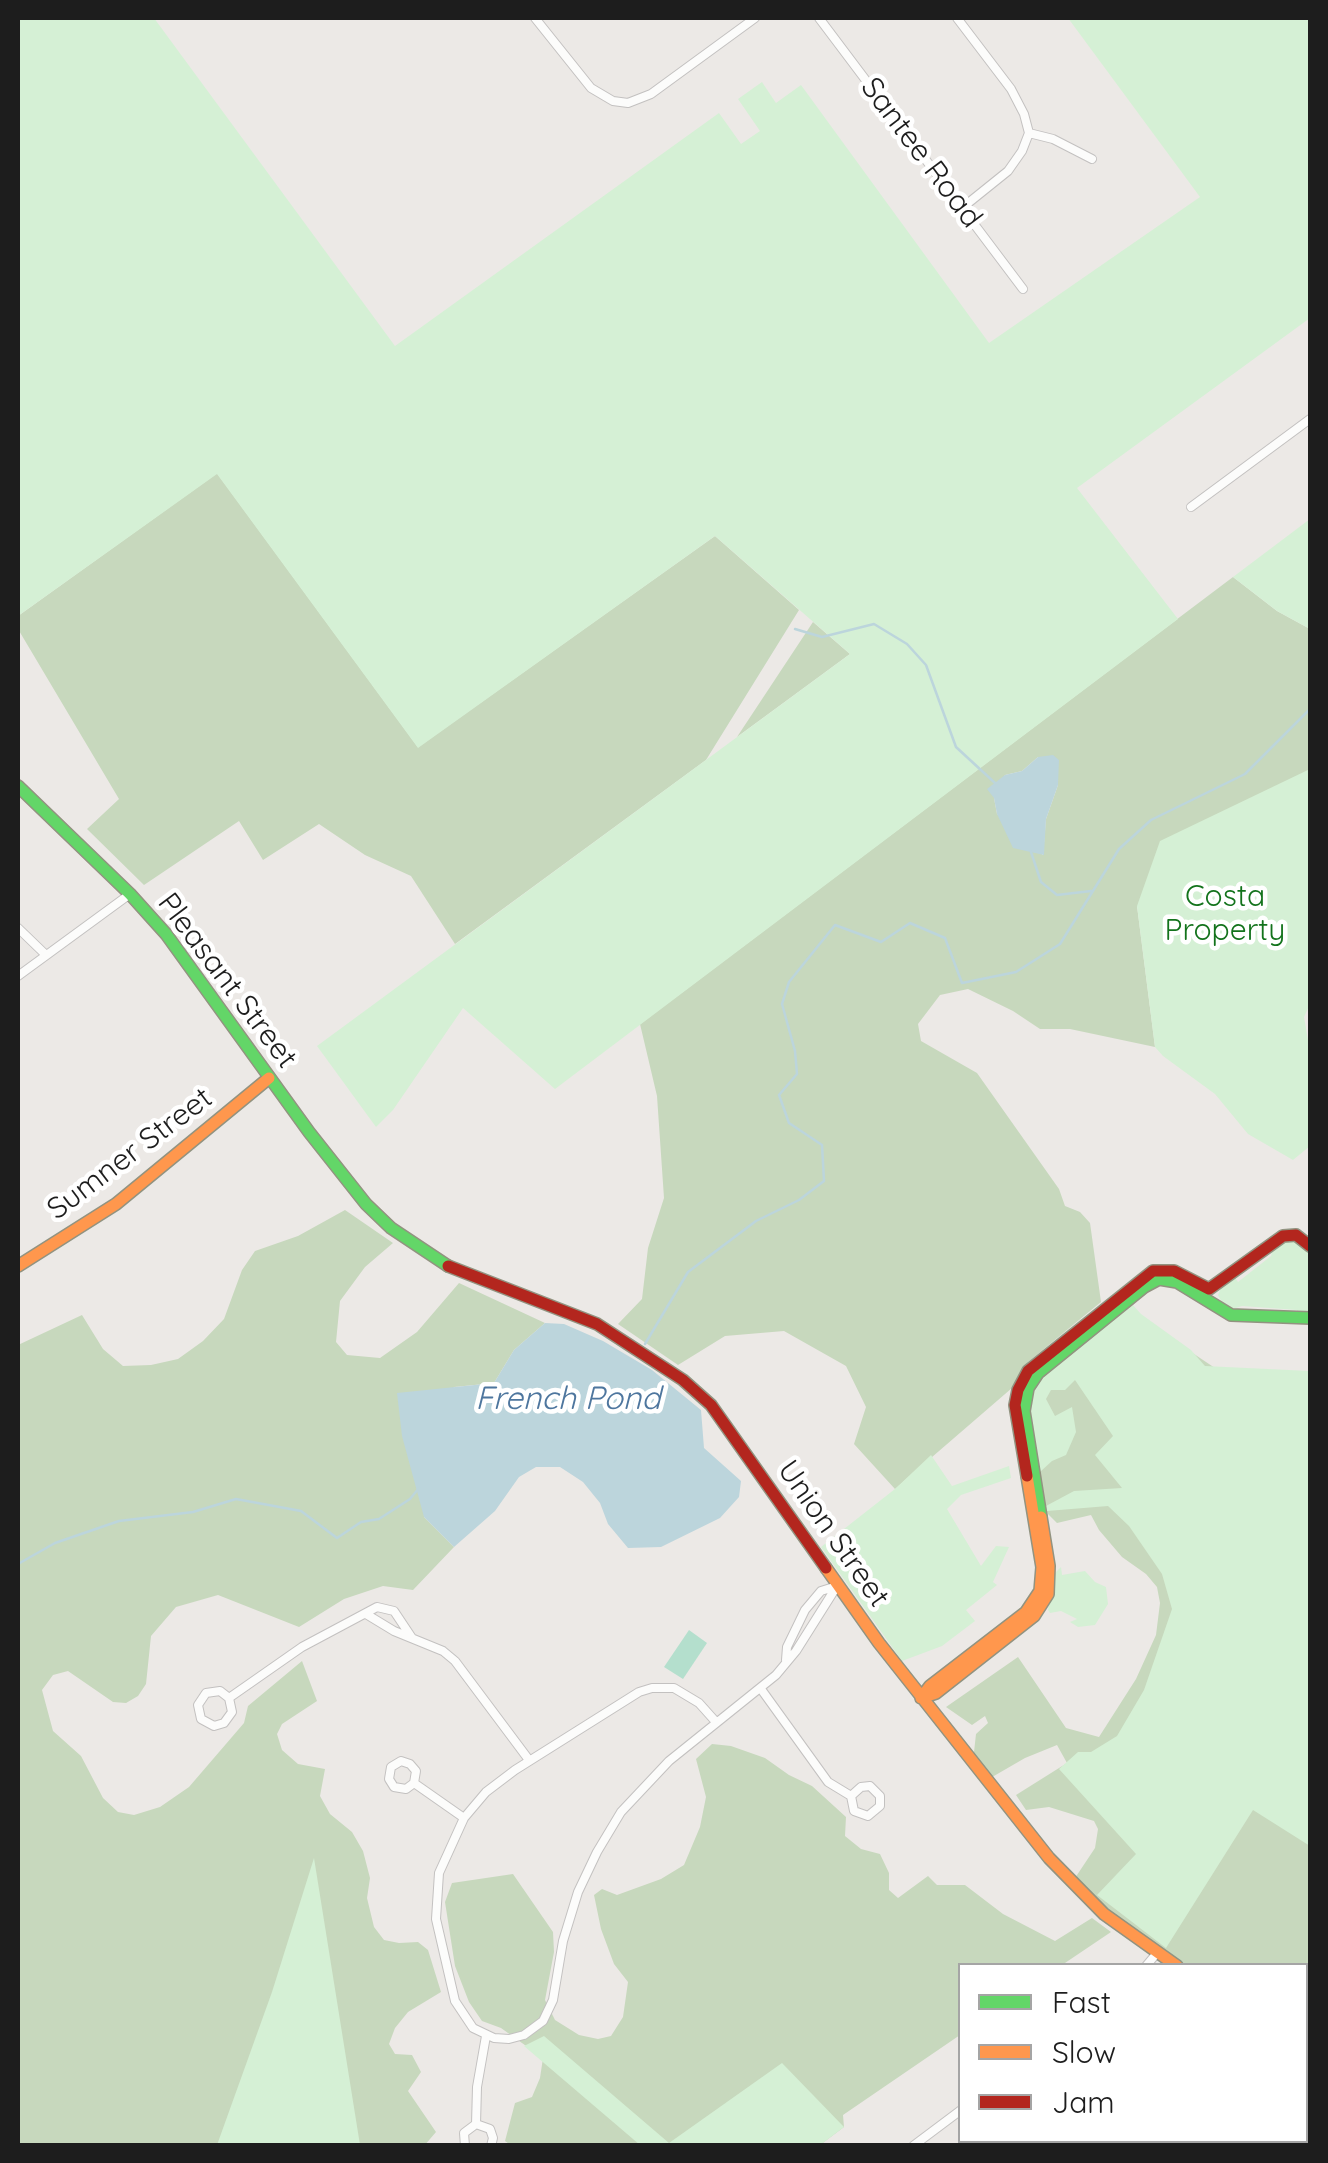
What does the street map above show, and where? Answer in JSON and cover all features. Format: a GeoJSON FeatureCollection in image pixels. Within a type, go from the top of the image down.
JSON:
{"type":"FeatureCollection","features":[{"type":"Feature","properties":{"kind":"main road","name":"Pleasant Street"},"geometry":{"type":"LineString","coordinates":[[18,786],[130,894],[188,960],[269,1078],[339,1171],[382,1220]]}},
{"type":"Feature","properties":{"kind":"main road","name":"Sumner Street"},"geometry":{"type":"LineString","coordinates":[[18,1266],[116,1204],[269,1078]]}},
{"type":"Feature","properties":{"kind":"main road","name":"Union Street"},"geometry":{"type":"LineString","coordinates":[[382,1220],[423,1252],[478,1280],[597,1324],[682,1380],[723,1421],[837,1586],[921,1698],[1064,1875],[1104,1914],[1171,1963]]}},
{"type":"Feature","properties":{"kind":"main road"},"geometry":{"type":"LineString","coordinates":[[921,1698],[930,1686],[1036,1608],[1048,1594],[1015,1406],[1028,1371],[1153,1272],[1171,1270],[1203,1288],[1212,1288],[1283,1236],[1300,1237],[1310,1246]]}},
{"type":"Feature","properties":{"kind":"main road"},"geometry":{"type":"LineString","coordinates":[[1031,1482],[1024,1411],[1028,1388],[1038,1373],[1155,1280],[1174,1280],[1231,1315],[1310,1318]]}},
{"type":"Feature","properties":{"kind":"main road"},"geometry":{"type":"LineString","coordinates":[[1212,1288],[1213,1305]]}},
{"type":"Feature","properties":{"kind":"street"},"geometry":{"type":"LineString","coordinates":[[536,18],[591,88],[612,101],[628,103],[652,94],[755,18]]}},
{"type":"Feature","properties":{"kind":"street","name":"Santee Road"},"geometry":{"type":"LineString","coordinates":[[819,18],[1023,289]]}},
{"type":"Feature","properties":{"kind":"street"},"geometry":{"type":"LineString","coordinates":[[957,18],[1011,89],[1030,132],[1008,171],[962,208]]}},
{"type":"Feature","properties":{"kind":"street"},"geometry":{"type":"LineString","coordinates":[[1030,132],[1092,159]]}},
{"type":"Feature","properties":{"kind":"street"},"geometry":{"type":"LineString","coordinates":[[1191,507],[1310,420]]}},
{"type":"Feature","properties":{"kind":"street"},"geometry":{"type":"LineString","coordinates":[[18,976],[130,894]]}},
{"type":"Feature","properties":{"kind":"street"},"geometry":{"type":"LineString","coordinates":[[18,928],[46,955]]}},
{"type":"Feature","properties":{"kind":"street"},"geometry":{"type":"LineString","coordinates":[[716,1722],[686,1693],[664,1686],[652,1688],[619,1703],[529,1760],[486,1792],[464,1818],[440,1874],[436,1920],[458,2010],[473,2028],[486,2036],[517,2037],[542,2021],[553,2000],[568,1922],[597,1852],[622,1812],[645,1784],[761,1689],[786,1662],[787,1647],[805,1610],[821,1590],[837,1586]]}},
{"type":"Feature","properties":{"kind":"street"},"geometry":{"type":"LineString","coordinates":[[229,1698],[302,1647],[377,1606],[388,1607],[412,1638]]}},
{"type":"Feature","properties":{"kind":"street"},"geometry":{"type":"LineString","coordinates":[[365,1614],[394,1632],[443,1651],[455,1661],[529,1760]]}},
{"type":"Feature","properties":{"kind":"street"},"geometry":{"type":"LineString","coordinates":[[761,1689],[828,1782],[851,1796]]}},
{"type":"Feature","properties":{"kind":"street"},"geometry":{"type":"LineString","coordinates":[[216,1691],[229,1698],[232,1708],[227,1721],[214,1726],[201,1719],[197,1708],[203,1696],[216,1691]]}},
{"type":"Feature","properties":{"kind":"street"},"geometry":{"type":"LineString","coordinates":[[414,1783],[464,1818]]}},
{"type":"Feature","properties":{"kind":"street"},"geometry":{"type":"LineString","coordinates":[[860,1786],[870,1786],[880,1796],[880,1806],[873,1814],[863,1816],[851,1806],[851,1796],[860,1786]]}},
{"type":"Feature","properties":{"kind":"street"},"geometry":{"type":"LineString","coordinates":[[1148,1963],[1156,1953]]}},
{"type":"Feature","properties":{"kind":"street"},"geometry":{"type":"LineString","coordinates":[[476,2124],[477,2086],[486,2036]]}},
{"type":"Feature","properties":{"kind":"street"},"geometry":{"type":"LineString","coordinates":[[913,2146],[958,2112]]}},
{"type":"Feature","properties":{"kind":"street"},"geometry":{"type":"LineString","coordinates":[[465,2146],[464,2133],[476,2124]]}},
{"type":"Feature","properties":{"kind":"street"},"geometry":{"type":"LineString","coordinates":[[476,2124],[490,2129],[491,2146]]}},
{"type":"Feature","properties":{"kind":"street"},"geometry":{"type":"LineString","coordinates":[[924,2137],[934,2146]]}},
{"type":"Feature","properties":{"kind":"green space"},"geometry":{"type":"Polygon","coordinates":[[[18,18],[154,18],[395,346],[719,113],[741,144],[760,131],[738,99],[762,82],[776,103],[801,85],[989,343],[1200,197],[1068,18],[1310,18],[1310,318],[1077,488],[1178,619],[555,1089],[463,1008],[393,1110],[376,1127],[317,1046],[850,654],[715,536],[418,748],[217,474],[18,616],[18,18]]]}},
{"type":"Feature","properties":{"kind":"green space"},"geometry":{"type":"Polygon","coordinates":[[[217,473],[418,747],[715,536],[799,610],[706,760],[455,944],[411,876],[365,855],[319,824],[263,860],[239,821],[144,885],[87,829],[119,799],[18,629],[18,616],[217,473]]]}},
{"type":"Feature","properties":{"kind":"green space"},"geometry":{"type":"Polygon","coordinates":[[[1310,519],[1310,629],[1277,611],[1233,577],[1310,519]]]}},
{"type":"Feature","properties":{"kind":"green space"},"geometry":{"type":"Polygon","coordinates":[[[1233,577],[1277,611],[1310,629],[1310,975],[1137,906],[1155,1047],[1070,1029],[1040,1029],[968,989],[940,995],[918,1024],[921,1041],[977,1073],[1059,1189],[1065,1206],[1080,1212],[1090,1223],[1101,1302],[1028,1362],[1012,1388],[895,1489],[854,1444],[866,1407],[846,1366],[784,1331],[725,1336],[678,1365],[618,1324],[642,1299],[648,1248],[664,1198],[657,1096],[640,1024],[1233,577]],[[1038,757],[1022,771],[1005,775],[994,798],[997,814],[1043,855],[1046,819],[1058,785],[1038,757]]]}},
{"type":"Feature","properties":{"kind":"green space"},"geometry":{"type":"Polygon","coordinates":[[[813,622],[850,654],[737,737],[813,622]]]}},
{"type":"Feature","properties":{"kind":"green space","name":"Costa Property"},"geometry":{"type":"Polygon","coordinates":[[[1310,769],[1310,1004],[1304,1017],[1310,1052],[1310,1146],[1293,1160],[1248,1134],[1215,1094],[1155,1047],[1137,906],[1160,841],[1310,769]]]}},
{"type":"Feature","properties":{"kind":"green space"},"geometry":{"type":"Polygon","coordinates":[[[345,1210],[393,1243],[365,1267],[340,1301],[336,1342],[347,1355],[380,1358],[417,1332],[459,1283],[545,1323],[514,1350],[494,1383],[454,1387],[424,1517],[454,1547],[413,1590],[383,1586],[344,1599],[299,1627],[218,1595],[176,1607],[151,1636],[146,1684],[138,1696],[126,1703],[113,1702],[68,1671],[53,1675],[42,1690],[53,1731],[81,1756],[103,1798],[118,1812],[134,1815],[160,1807],[189,1787],[244,1723],[248,1706],[302,1661],[317,1701],[282,1724],[277,1734],[282,1750],[298,1764],[325,1769],[320,1796],[330,1814],[352,1832],[363,1851],[370,1878],[367,1898],[374,1927],[384,1940],[418,1942],[428,1950],[441,1992],[408,2012],[395,2028],[389,2044],[395,2054],[412,2055],[421,2072],[408,2091],[436,2132],[424,2146],[18,2146],[18,1345],[82,1315],[103,1349],[123,1366],[178,1359],[224,1319],[242,1270],[255,1251],[298,1236],[345,1210]]]}},
{"type":"Feature","properties":{"kind":"green space"},"geometry":{"type":"Polygon","coordinates":[[[1295,1238],[1310,1250],[1310,1315],[1296,1315],[1297,1310],[1225,1308],[1218,1295],[1222,1286],[1234,1276],[1238,1282],[1271,1256],[1274,1244],[1295,1238]]]}},
{"type":"Feature","properties":{"kind":"green space"},"geometry":{"type":"Polygon","coordinates":[[[1132,1304],[1191,1350],[1205,1366],[1310,1371],[1310,1846],[1253,1810],[1166,1948],[1097,1895],[1136,1854],[1059,1769],[1078,1752],[1091,1752],[1117,1736],[1144,1690],[1172,1609],[1162,1574],[1129,1526],[1108,1506],[1047,1511],[1046,1506],[1074,1491],[1122,1488],[1095,1455],[1113,1436],[1075,1380],[1065,1390],[1051,1390],[1046,1399],[1055,1416],[1072,1407],[1076,1432],[1066,1455],[1040,1472],[1030,1407],[1031,1395],[1041,1378],[1132,1304]]]}},
{"type":"Feature","properties":{"kind":"green space"},"geometry":{"type":"Polygon","coordinates":[[[1140,1318],[1218,1370],[1310,1379],[1310,1975],[1308,1963],[1171,1963],[1091,1899],[1075,1878],[1095,1848],[1098,1829],[1094,1821],[1049,1807],[1026,1810],[1016,1795],[1067,1763],[1057,1745],[987,1780],[973,1761],[976,1734],[988,1723],[985,1716],[972,1725],[946,1707],[1018,1657],[1066,1728],[1099,1737],[1136,1679],[1156,1635],[1160,1603],[1157,1587],[1146,1574],[1122,1557],[1091,1515],[1057,1523],[1045,1511],[1036,1461],[1041,1429],[1036,1379],[1140,1318]]]}},
{"type":"Feature","properties":{"kind":"green space"},"geometry":{"type":"Polygon","coordinates":[[[931,1455],[952,1486],[1009,1466],[1011,1478],[961,1495],[947,1509],[981,1566],[996,1546],[1009,1547],[993,1582],[997,1585],[966,1610],[975,1621],[942,1646],[902,1661],[821,1547],[931,1455]]]}},
{"type":"Feature","properties":{"kind":"green space"},"geometry":{"type":"Polygon","coordinates":[[[1061,1567],[1062,1575],[1085,1571],[1106,1587],[1108,1604],[1095,1625],[1078,1627],[1070,1622],[1077,1619],[1048,1610],[1054,1574],[1061,1567]]]}},
{"type":"Feature","properties":{"kind":"green space"},"geometry":{"type":"Polygon","coordinates":[[[689,1630],[707,1643],[683,1679],[664,1667],[689,1630]]]}},
{"type":"Feature","properties":{"kind":"green space"},"geometry":{"type":"Polygon","coordinates":[[[712,1744],[731,1746],[765,1758],[812,1786],[846,1817],[845,1836],[861,1849],[880,1854],[889,1873],[889,1890],[898,1898],[928,1876],[937,1885],[965,1885],[1003,1914],[1055,1941],[1092,1918],[1111,1932],[1065,1963],[958,1963],[958,2036],[843,2115],[844,2127],[820,2145],[512,2146],[505,2141],[515,2103],[532,2097],[543,2058],[501,2028],[482,2021],[469,2002],[455,1966],[445,1902],[452,1883],[513,1874],[553,1932],[554,1952],[545,2000],[555,2020],[579,2035],[598,2039],[611,2036],[623,2017],[628,1982],[614,1964],[594,1895],[602,1889],[617,1895],[661,1879],[684,1865],[700,1827],[706,1797],[696,1759],[712,1744]]]}},
{"type":"Feature","properties":{"kind":"green space"},"geometry":{"type":"Polygon","coordinates":[[[314,1858],[360,2145],[217,2145],[272,1992],[314,1858]]]}},
{"type":"Feature","properties":{"kind":"green space"},"geometry":{"type":"Polygon","coordinates":[[[544,2036],[669,2143],[782,2063],[844,2127],[820,2145],[640,2145],[524,2046],[544,2036]]]}},
{"type":"Feature","properties":{"kind":"green space"},"geometry":{"type":"Polygon","coordinates":[[[1310,2124],[1310,2145],[1029,2145],[1308,2143],[1310,2124]]]}},
{"type":"Feature","properties":{"kind":"water"},"geometry":{"type":"Polygon","coordinates":[[[1053,755],[1059,760],[1058,785],[1046,819],[1044,855],[1013,848],[987,789],[1005,775],[1022,771],[1038,757],[1053,755]]]}},
{"type":"Feature","properties":{"kind":"water","name":"French Pond"},"geometry":{"type":"Polygon","coordinates":[[[545,1323],[564,1324],[603,1341],[652,1370],[701,1410],[704,1448],[741,1481],[739,1497],[720,1518],[661,1547],[628,1548],[608,1524],[600,1503],[583,1482],[560,1467],[536,1467],[519,1477],[495,1511],[454,1547],[424,1517],[402,1436],[397,1393],[494,1383],[514,1350],[545,1323]]]}},
{"type":"Feature","properties":{"kind":"waterway"},"geometry":{"type":"LineString","coordinates":[[795,629],[822,637],[874,624],[907,644],[926,665],[956,747],[995,783]]}},
{"type":"Feature","properties":{"kind":"waterway"},"geometry":{"type":"LineString","coordinates":[[645,1344],[688,1272],[756,1221],[799,1200],[824,1181],[822,1145],[789,1123],[779,1095],[797,1074],[782,1004],[789,982],[835,925],[881,942],[910,923],[945,938],[962,983],[1016,972],[1060,944],[1119,849],[1151,820],[1245,774],[1310,709]]}},
{"type":"Feature","properties":{"kind":"waterway"},"geometry":{"type":"LineString","coordinates":[[1031,852],[1041,882],[1057,895],[1091,891]]}},
{"type":"Feature","properties":{"kind":"waterway"},"geometry":{"type":"LineString","coordinates":[[18,1564],[55,1543],[119,1521],[193,1512],[236,1499],[301,1511],[337,1538],[361,1522],[379,1519],[410,1499],[419,1488]]}},
{"type":"Feature","properties":{"kind":"traffic: fast"},"geometry":{"type":"LineString","coordinates":[[18,786],[166,934],[366,1204],[391,1228],[448,1266]]}},
{"type":"Feature","properties":{"kind":"traffic: fast"},"geometry":{"type":"LineString","coordinates":[[1041,1517],[1024,1411],[1028,1388],[1038,1373],[1144,1287],[1159,1279],[1177,1282],[1231,1315],[1310,1318]]}},
{"type":"Feature","properties":{"kind":"traffic: slow"},"geometry":{"type":"LineString","coordinates":[[18,1266],[116,1204],[269,1078]]}},
{"type":"Feature","properties":{"kind":"traffic: slow"},"geometry":{"type":"LineString","coordinates":[[1027,1476],[1042,1567],[1040,1591],[1026,1612],[930,1686],[921,1698],[936,1693],[1034,1616],[1048,1594],[1049,1566],[1041,1517]]}},
{"type":"Feature","properties":{"kind":"traffic: slow"},"geometry":{"type":"LineString","coordinates":[[826,1568],[879,1643],[1049,1858],[1104,1914],[1173,1963]]}},
{"type":"Feature","properties":{"kind":"traffic: jam"},"geometry":{"type":"LineString","coordinates":[[1027,1476],[1015,1405],[1028,1371],[1153,1271],[1174,1271],[1209,1289],[1283,1236],[1296,1235],[1310,1246]]}},
{"type":"Feature","properties":{"kind":"traffic: jam"},"geometry":{"type":"LineString","coordinates":[[448,1266],[597,1324],[683,1380],[711,1405],[826,1568]]}}]}
